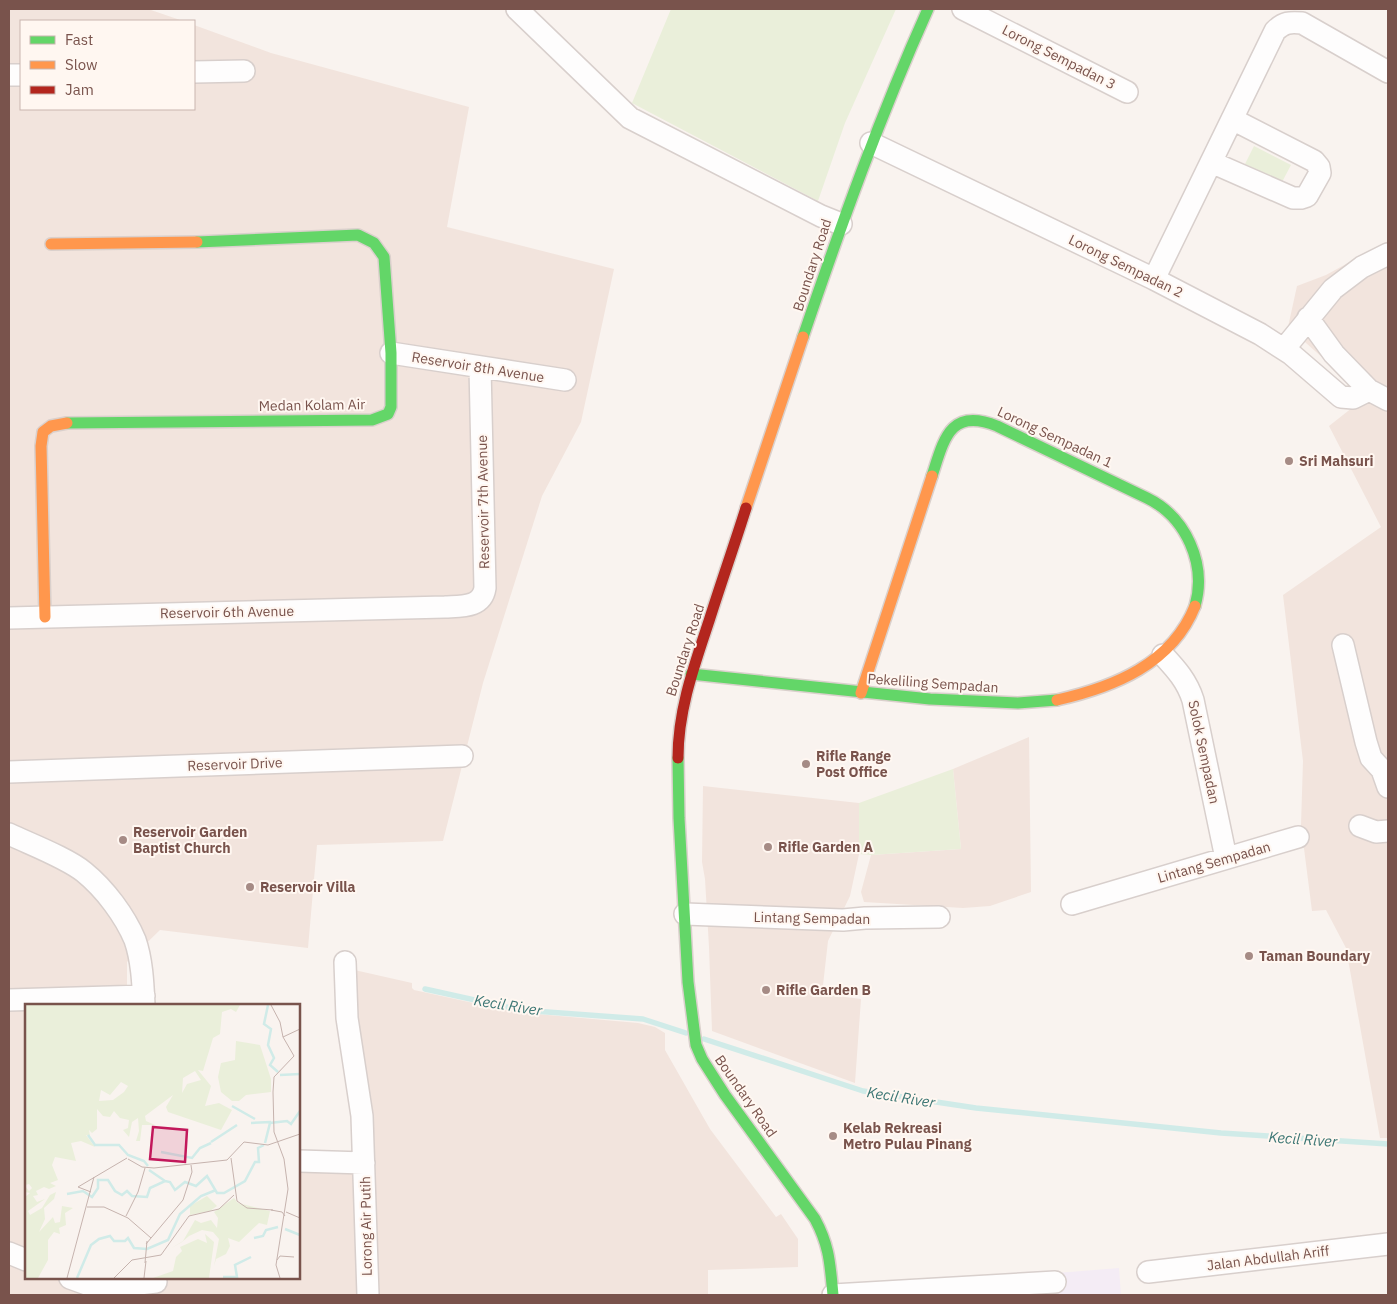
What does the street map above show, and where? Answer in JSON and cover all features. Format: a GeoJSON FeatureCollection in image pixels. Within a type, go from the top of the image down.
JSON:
{"type":"FeatureCollection","features":[{"type":"Feature","properties":{"kind":"street"},"geometry":{"type":"LineString","coordinates":[[516,9],[630,118],[821,216],[842,224]]}},
{"type":"Feature","properties":{"kind":"street","name":"Boundary Road"},"geometry":{"type":"LineString","coordinates":[[833,1295],[830,1262],[825,1238],[815,1219],[724,1095],[702,1059],[696,1045],[688,982],[679,818],[678,745],[683,705],[692,674],[842,224],[871,142],[928,9]]}},
{"type":"Feature","properties":{"kind":"street","name":"Lorong Sempadan 3"},"geometry":{"type":"LineString","coordinates":[[963,9],[1127,92]]}},
{"type":"Feature","properties":{"kind":"street"},"geometry":{"type":"LineString","coordinates":[[1154,279],[1275,31],[1288,21],[1302,23],[1388,72]]}},
{"type":"Feature","properties":{"kind":"street"},"geometry":{"type":"LineString","coordinates":[[195,72],[244,71]]}},
{"type":"Feature","properties":{"kind":"street"},"geometry":{"type":"LineString","coordinates":[[1211,162],[1293,198],[1307,196],[1320,173],[1319,167],[1314,161],[1232,119]]}},
{"type":"Feature","properties":{"kind":"street","name":"Lorong Sempadan 2"},"geometry":{"type":"LineString","coordinates":[[871,142],[1154,279],[1260,334],[1284,349],[1320,377],[1341,397],[1353,398],[1369,390]]}},
{"type":"Feature","properties":{"kind":"street","name":"Medan Kolam Air"},"geometry":{"type":"LineString","coordinates":[[45,617],[41,446],[43,432],[50,426],[63,423],[372,420],[388,414],[391,407],[391,353],[384,257],[379,247],[371,240],[358,235],[188,242],[51,244]]}},
{"type":"Feature","properties":{"kind":"street"},"geometry":{"type":"LineString","coordinates":[[1284,349],[1333,289],[1362,268],[1388,254]]}},
{"type":"Feature","properties":{"kind":"street"},"geometry":{"type":"LineString","coordinates":[[1308,318],[1334,354],[1369,390],[1388,400]]}},
{"type":"Feature","properties":{"kind":"street","name":"Reservoir 8th Avenue"},"geometry":{"type":"LineString","coordinates":[[391,353],[565,380]]}},
{"type":"Feature","properties":{"kind":"street","name":"Reservoir 7th Avenue"},"geometry":{"type":"LineString","coordinates":[[445,607],[475,604],[484,595],[480,367]]}},
{"type":"Feature","properties":{"kind":"street","name":"Lorong Sempadan 1"},"geometry":{"type":"LineString","coordinates":[[861,693],[942,444],[947,434],[955,426],[972,419],[987,422],[1029,443],[1077,463],[1163,507],[1178,520],[1192,551],[1198,583],[1197,599],[1191,615],[1179,635],[1163,655]]}},
{"type":"Feature","properties":{"kind":"street","name":"Reservoir 6th Avenue"},"geometry":{"type":"LineString","coordinates":[[9,618],[445,607]]}},
{"type":"Feature","properties":{"kind":"street"},"geometry":{"type":"LineString","coordinates":[[1342,645],[1371,758],[1382,770],[1388,787]]}},
{"type":"Feature","properties":{"kind":"street","name":"Pekeliling Sempadan"},"geometry":{"type":"LineString","coordinates":[[692,674],[787,683],[861,693],[948,701],[1018,704],[1070,696],[1102,687],[1136,672],[1163,655]]}},
{"type":"Feature","properties":{"kind":"street","name":"Solok Sempadan"},"geometry":{"type":"LineString","coordinates":[[1163,655],[1189,687],[1226,858]]}},
{"type":"Feature","properties":{"kind":"street","name":"Reservoir Drive"},"geometry":{"type":"LineString","coordinates":[[9,772],[462,756]]}},
{"type":"Feature","properties":{"kind":"street"},"geometry":{"type":"LineString","coordinates":[[1360,826],[1376,832],[1388,831]]}},
{"type":"Feature","properties":{"kind":"street"},"geometry":{"type":"LineString","coordinates":[[9,834],[84,872],[105,893],[120,913],[135,940],[140,962],[144,1000],[9,1000]]}},
{"type":"Feature","properties":{"kind":"street","name":"Lintang Sempadan"},"geometry":{"type":"LineString","coordinates":[[1072,904],[1298,837]]}},
{"type":"Feature","properties":{"kind":"street","name":"Lintang Sempadan"},"geometry":{"type":"LineString","coordinates":[[685,914],[843,920],[939,917]]}},
{"type":"Feature","properties":{"kind":"street"},"geometry":{"type":"LineString","coordinates":[[345,962],[347,1018],[362,1116],[364,1163]]}},
{"type":"Feature","properties":{"kind":"street","name":"Lorong Air Putih"},"geometry":{"type":"LineString","coordinates":[[300,1161],[364,1163],[368,1295]]}},
{"type":"Feature","properties":{"kind":"street","name":"Jalan Abdullah Ariff"},"geometry":{"type":"LineString","coordinates":[[1148,1272],[1388,1244]]}},
{"type":"Feature","properties":{"kind":"street"},"geometry":{"type":"LineString","coordinates":[[9,1253],[25,1260]]}},
{"type":"Feature","properties":{"kind":"street"},"geometry":{"type":"LineString","coordinates":[[72,1279],[94,1291],[112,1287],[156,1285]]}},
{"type":"Feature","properties":{"kind":"street"},"geometry":{"type":"LineString","coordinates":[[833,1295],[1055,1282]]}},
{"type":"Feature","properties":{"kind":"shaded area"},"geometry":{"type":"Polygon","coordinates":[[[9,9],[148,9],[180,20],[20,20],[20,110],[195,110],[195,25],[271,53],[469,107],[447,227],[614,269],[581,422],[542,496],[483,683],[443,841],[317,845],[308,948],[160,930],[127,962],[127,1004],[25,1004],[25,1279],[300,1279],[300,1152],[375,1154],[372,1116],[350,969],[412,983],[414,990],[514,1012],[638,1023],[655,1027],[665,1033],[665,1050],[710,1129],[776,1217],[781,1214],[798,1239],[798,1267],[708,1270],[708,1295],[9,1295],[9,9]]]}},
{"type":"Feature","properties":{"kind":"shaded area"},"geometry":{"type":"Polygon","coordinates":[[[1388,241],[1388,1138],[1380,1138],[1346,948],[1326,910],[1312,911],[1301,825],[1303,761],[1283,595],[1381,527],[1329,426],[1362,400],[1351,383],[1288,327],[1297,286],[1326,275],[1388,241]]]}},
{"type":"Feature","properties":{"kind":"shaded area"},"geometry":{"type":"Polygon","coordinates":[[[1029,737],[1031,892],[990,906],[963,908],[864,902],[861,892],[871,855],[961,849],[953,769],[1029,737]]]}},
{"type":"Feature","properties":{"kind":"shaded area"},"geometry":{"type":"Polygon","coordinates":[[[703,786],[859,803],[859,854],[850,896],[828,941],[822,994],[861,999],[855,1083],[712,1031],[705,879],[702,862],[703,786]]]}},
{"type":"Feature","properties":{"kind":"shaded area"},"geometry":{"type":"Polygon","coordinates":[[[1119,1268],[1121,1295],[1058,1295],[1057,1273],[1119,1268]]]}},
{"type":"Feature","properties":{"kind":"green space"},"geometry":{"type":"Polygon","coordinates":[[[671,9],[896,9],[845,123],[818,201],[632,103],[671,9]]]}},
{"type":"Feature","properties":{"kind":"green space"},"geometry":{"type":"Polygon","coordinates":[[[1254,146],[1291,165],[1282,182],[1245,164],[1254,146]]]}},
{"type":"Feature","properties":{"kind":"green space"},"geometry":{"type":"Polygon","coordinates":[[[953,769],[961,849],[871,855],[859,854],[859,803],[953,769]]]}},
{"type":"Feature","properties":{"kind":"waterway","name":"Kecil River"},"geometry":{"type":"LineString","coordinates":[[425,989],[520,1010],[643,1019],[686,1033]]}},
{"type":"Feature","properties":{"kind":"waterway","name":"Kecil River"},"geometry":{"type":"LineString","coordinates":[[704,1039],[863,1091],[976,1108],[1221,1133],[1388,1144]]}},
{"type":"Feature","properties":{"kind":"traffic: fast"},"geometry":{"type":"LineString","coordinates":[[803,337],[862,171],[910,49],[928,9]]}},
{"type":"Feature","properties":{"kind":"traffic: fast"},"geometry":{"type":"LineString","coordinates":[[67,423],[372,420],[388,414],[391,407],[391,353],[384,257],[374,243],[358,235],[197,242]]}},
{"type":"Feature","properties":{"kind":"traffic: fast"},"geometry":{"type":"LineString","coordinates":[[932,476],[945,439],[951,430],[959,424],[969,421],[981,421],[997,426],[1147,498],[1161,506],[1173,517],[1190,543],[1198,574],[1195,606]]}},
{"type":"Feature","properties":{"kind":"traffic: fast"},"geometry":{"type":"LineString","coordinates":[[691,674],[930,699],[1018,703],[1057,700]]}},
{"type":"Feature","properties":{"kind":"traffic: fast"},"geometry":{"type":"LineString","coordinates":[[678,758],[679,818],[688,982],[696,1045],[702,1059],[725,1095],[815,1219],[824,1238],[830,1265],[833,1295]]}},
{"type":"Feature","properties":{"kind":"traffic: slow"},"geometry":{"type":"LineString","coordinates":[[51,244],[197,242]]}},
{"type":"Feature","properties":{"kind":"traffic: slow"},"geometry":{"type":"LineString","coordinates":[[746,508],[803,337]]}},
{"type":"Feature","properties":{"kind":"traffic: slow"},"geometry":{"type":"LineString","coordinates":[[45,617],[41,446],[43,432],[51,426],[67,423]]}},
{"type":"Feature","properties":{"kind":"traffic: slow"},"geometry":{"type":"LineString","coordinates":[[861,693],[932,476]]}},
{"type":"Feature","properties":{"kind":"traffic: slow"},"geometry":{"type":"LineString","coordinates":[[1057,700],[1099,688],[1139,670],[1172,643],[1185,626],[1195,606]]}},
{"type":"Feature","properties":{"kind":"traffic: jam"},"geometry":{"type":"LineString","coordinates":[[678,758],[681,723],[688,688],[746,508]]}},
{"type":"Feature","properties":{"kind":"place","name":"Sri Mahsuri"},"geometry":{"type":"Point","coordinates":[1289,461]}},
{"type":"Feature","properties":{"kind":"place","name":"Rifle Range Post Office"},"geometry":{"type":"Point","coordinates":[806,764]}},
{"type":"Feature","properties":{"kind":"place","name":"Reservoir Garden Baptist Church"},"geometry":{"type":"Point","coordinates":[123,840]}},
{"type":"Feature","properties":{"kind":"place","name":"Rifle Garden A"},"geometry":{"type":"Point","coordinates":[768,847]}},
{"type":"Feature","properties":{"kind":"place","name":"Reservoir Villa"},"geometry":{"type":"Point","coordinates":[250,887]}},
{"type":"Feature","properties":{"kind":"place","name":"Taman Boundary"},"geometry":{"type":"Point","coordinates":[1249,956]}},
{"type":"Feature","properties":{"kind":"place","name":"Rifle Garden B"},"geometry":{"type":"Point","coordinates":[766,990]}},
{"type":"Feature","properties":{"kind":"place","name":"Kelab Rekreasi Metro Pulau Pinang"},"geometry":{"type":"Point","coordinates":[833,1136]}}]}
